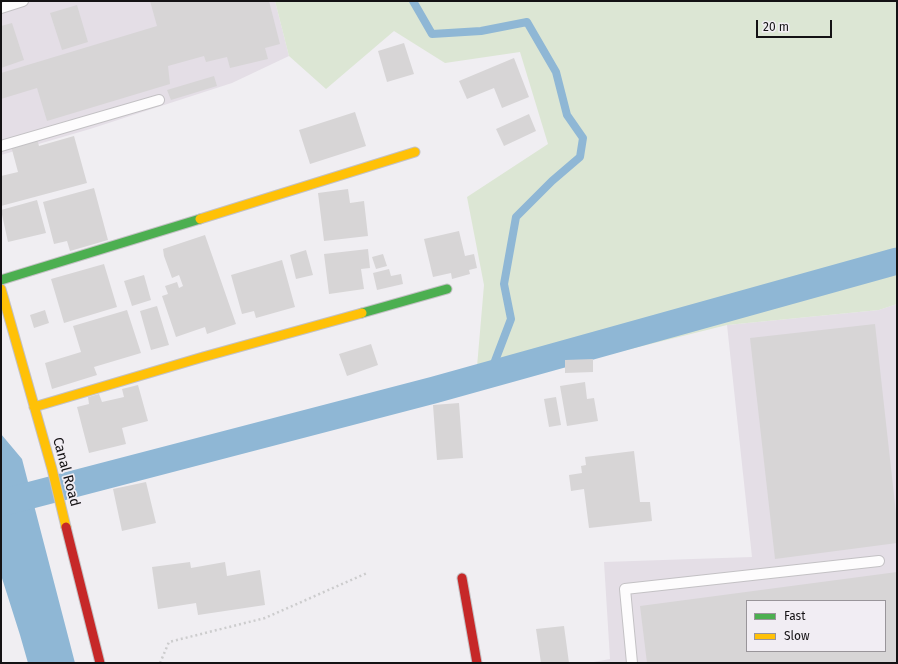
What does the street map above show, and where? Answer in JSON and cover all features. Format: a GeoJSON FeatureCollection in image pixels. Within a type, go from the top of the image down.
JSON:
{"type":"FeatureCollection","features":[{"type":"Feature","properties":{"kind":"street"},"geometry":{"type":"LineString","coordinates":[[1,280],[415,152]]}},
{"type":"Feature","properties":{"kind":"street","name":"Canal Road"},"geometry":{"type":"LineString","coordinates":[[1,289],[52,469],[100,663]]}},
{"type":"Feature","properties":{"kind":"street"},"geometry":{"type":"LineString","coordinates":[[34,407],[203,357],[447,289]]}},
{"type":"Feature","properties":{"kind":"street"},"geometry":{"type":"LineString","coordinates":[[462,578],[477,663]]}},
{"type":"Feature","properties":{"kind":"lane"},"geometry":{"type":"LineString","coordinates":[[1,8],[23,1]]}},
{"type":"Feature","properties":{"kind":"lane"},"geometry":{"type":"LineString","coordinates":[[1,146],[159,100]]}},
{"type":"Feature","properties":{"kind":"lane"},"geometry":{"type":"LineString","coordinates":[[632,663],[625,589],[879,561]]}},
{"type":"Feature","properties":{"kind":"path"},"geometry":{"type":"LineString","coordinates":[[160,663],[170,642],[265,618],[367,573]]}},
{"type":"Feature","properties":{"kind":"shaded area"},"geometry":{"type":"Polygon","coordinates":[[[1,1],[275,1],[289,56],[232,83],[90,129],[1,155],[1,1]]]}},
{"type":"Feature","properties":{"kind":"shaded area"},"geometry":{"type":"Polygon","coordinates":[[[897,304],[897,663],[588,663],[610,659],[604,562],[752,557],[727,325],[879,310],[897,304]]]}},
{"type":"Feature","properties":{"kind":"green space"},"geometry":{"type":"Polygon","coordinates":[[[275,1],[897,1],[897,304],[879,310],[727,325],[538,372],[475,390],[484,285],[467,197],[548,144],[520,52],[445,63],[394,31],[326,89],[289,56],[275,1]]]}},
{"type":"Feature","properties":{"kind":"water"},"geometry":{"type":"Polygon","coordinates":[[[1,434],[22,459],[75,663],[28,663],[1,575],[1,434]]]}},
{"type":"Feature","properties":{"kind":"building"},"geometry":{"type":"Polygon","coordinates":[[[150,1],[269,1],[280,44],[265,48],[268,59],[230,68],[227,57],[206,62],[204,56],[168,66],[170,84],[47,121],[37,88],[1,99],[1,73],[157,26],[150,1]]]}},
{"type":"Feature","properties":{"kind":"building"},"geometry":{"type":"Polygon","coordinates":[[[77,5],[88,42],[62,50],[50,13],[77,5]]]}},
{"type":"Feature","properties":{"kind":"building"},"geometry":{"type":"Polygon","coordinates":[[[12,23],[24,60],[1,68],[1,26],[12,23]]]}},
{"type":"Feature","properties":{"kind":"building"},"geometry":{"type":"Polygon","coordinates":[[[404,43],[414,74],[387,82],[378,51],[404,43]]]}},
{"type":"Feature","properties":{"kind":"building"},"geometry":{"type":"Polygon","coordinates":[[[514,58],[529,97],[502,108],[494,88],[467,99],[459,81],[514,58]]]}},
{"type":"Feature","properties":{"kind":"building"},"geometry":{"type":"Polygon","coordinates":[[[214,76],[217,86],[171,100],[167,90],[214,76]]]}},
{"type":"Feature","properties":{"kind":"building"},"geometry":{"type":"Polygon","coordinates":[[[355,112],[366,146],[310,164],[299,130],[355,112]]]}},
{"type":"Feature","properties":{"kind":"building"},"geometry":{"type":"Polygon","coordinates":[[[529,114],[536,131],[504,146],[496,129],[529,114]]]}},
{"type":"Feature","properties":{"kind":"building"},"geometry":{"type":"Polygon","coordinates":[[[74,136],[87,183],[1,206],[1,176],[18,172],[11,146],[37,139],[39,146],[74,136]]]}},
{"type":"Feature","properties":{"kind":"building"},"geometry":{"type":"Polygon","coordinates":[[[94,188],[108,240],[70,251],[67,241],[54,244],[43,202],[94,188]]]}},
{"type":"Feature","properties":{"kind":"building"},"geometry":{"type":"Polygon","coordinates":[[[348,189],[350,203],[364,201],[368,236],[324,241],[318,193],[348,189]]]}},
{"type":"Feature","properties":{"kind":"building"},"geometry":{"type":"Polygon","coordinates":[[[37,200],[46,233],[8,242],[1,210],[37,200]]]}},
{"type":"Feature","properties":{"kind":"building"},"geometry":{"type":"Polygon","coordinates":[[[459,231],[465,256],[474,254],[477,268],[469,270],[470,274],[452,279],[451,273],[433,277],[424,239],[459,231]]]}},
{"type":"Feature","properties":{"kind":"building"},"geometry":{"type":"Polygon","coordinates":[[[205,235],[236,324],[207,334],[205,327],[176,337],[162,296],[168,294],[165,286],[177,282],[179,288],[183,286],[179,275],[172,278],[163,249],[205,235]]]}},
{"type":"Feature","properties":{"kind":"building"},"geometry":{"type":"Polygon","coordinates":[[[368,249],[370,268],[361,269],[364,289],[329,294],[324,254],[368,249]]]}},
{"type":"Feature","properties":{"kind":"building"},"geometry":{"type":"Polygon","coordinates":[[[306,250],[313,275],[296,279],[290,255],[306,250]]]}},
{"type":"Feature","properties":{"kind":"building"},"geometry":{"type":"Polygon","coordinates":[[[383,254],[387,266],[376,269],[372,257],[383,254]]]}},
{"type":"Feature","properties":{"kind":"building"},"geometry":{"type":"Polygon","coordinates":[[[282,260],[295,307],[256,318],[254,311],[242,314],[231,275],[282,260]]]}},
{"type":"Feature","properties":{"kind":"building"},"geometry":{"type":"Polygon","coordinates":[[[104,264],[117,307],[64,323],[51,279],[104,264]]]}},
{"type":"Feature","properties":{"kind":"building"},"geometry":{"type":"Polygon","coordinates":[[[389,269],[391,276],[401,274],[403,284],[377,290],[373,273],[389,269]]]}},
{"type":"Feature","properties":{"kind":"building"},"geometry":{"type":"Polygon","coordinates":[[[144,275],[151,300],[132,306],[124,281],[144,275]]]}},
{"type":"Feature","properties":{"kind":"building"},"geometry":{"type":"Polygon","coordinates":[[[157,306],[169,345],[151,350],[140,311],[157,306]]]}},
{"type":"Feature","properties":{"kind":"building"},"geometry":{"type":"Polygon","coordinates":[[[45,310],[49,323],[34,328],[30,315],[45,310]]]}},
{"type":"Feature","properties":{"kind":"building"},"geometry":{"type":"Polygon","coordinates":[[[127,310],[141,353],[94,367],[97,375],[52,389],[45,363],[81,352],[73,326],[127,310]]]}},
{"type":"Feature","properties":{"kind":"building"},"geometry":{"type":"Polygon","coordinates":[[[875,324],[897,522],[897,543],[775,559],[750,338],[875,324]]]}},
{"type":"Feature","properties":{"kind":"building"},"geometry":{"type":"Polygon","coordinates":[[[371,344],[378,365],[347,376],[339,354],[371,344]]]}},
{"type":"Feature","properties":{"kind":"building"},"geometry":{"type":"Polygon","coordinates":[[[593,359],[593,372],[565,373],[565,360],[593,359]]]}},
{"type":"Feature","properties":{"kind":"building"},"geometry":{"type":"Polygon","coordinates":[[[585,382],[587,399],[594,398],[598,421],[567,426],[560,386],[585,382]]]}},
{"type":"Feature","properties":{"kind":"building"},"geometry":{"type":"Polygon","coordinates":[[[138,385],[148,421],[122,428],[126,444],[89,453],[77,407],[89,404],[88,397],[99,394],[102,402],[124,397],[122,389],[138,385]]]}},
{"type":"Feature","properties":{"kind":"building"},"geometry":{"type":"Polygon","coordinates":[[[556,397],[561,425],[549,427],[544,399],[556,397]]]}},
{"type":"Feature","properties":{"kind":"building"},"geometry":{"type":"Polygon","coordinates":[[[459,403],[463,458],[437,460],[433,405],[459,403]]]}},
{"type":"Feature","properties":{"kind":"building"},"geometry":{"type":"Polygon","coordinates":[[[634,451],[640,502],[650,502],[652,521],[589,528],[584,489],[571,491],[569,475],[582,473],[581,466],[586,465],[585,457],[634,451]]]}},
{"type":"Feature","properties":{"kind":"building"},"geometry":{"type":"Polygon","coordinates":[[[146,482],[156,523],[122,531],[113,489],[146,482]]]}},
{"type":"Feature","properties":{"kind":"building"},"geometry":{"type":"Polygon","coordinates":[[[190,562],[191,568],[225,562],[227,576],[260,570],[265,605],[198,615],[196,603],[158,609],[152,567],[190,562]]]}},
{"type":"Feature","properties":{"kind":"building"},"geometry":{"type":"Polygon","coordinates":[[[897,572],[897,663],[647,663],[640,606],[897,572]]]}},
{"type":"Feature","properties":{"kind":"building"},"geometry":{"type":"Polygon","coordinates":[[[564,626],[569,663],[541,663],[536,629],[564,626]]]}},
{"type":"Feature","properties":{"kind":"waterway"},"geometry":{"type":"LineString","coordinates":[[413,1],[432,34],[481,31],[527,22],[556,72],[567,115],[583,138],[580,157],[552,181],[516,217],[504,284],[511,319],[490,374]]}},
{"type":"Feature","properties":{"kind":"waterway"},"geometry":{"type":"LineString","coordinates":[[1,503],[434,390],[897,261]]}},
{"type":"Feature","properties":{"kind":"traffic: fast"},"geometry":{"type":"LineString","coordinates":[[1,280],[200,219]]}},
{"type":"Feature","properties":{"kind":"traffic: fast"},"geometry":{"type":"LineString","coordinates":[[362,313],[447,289]]}},
{"type":"Feature","properties":{"kind":"traffic: slow"},"geometry":{"type":"LineString","coordinates":[[200,219],[415,152]]}},
{"type":"Feature","properties":{"kind":"traffic: slow"},"geometry":{"type":"LineString","coordinates":[[1,289],[52,469],[66,527]]}},
{"type":"Feature","properties":{"kind":"traffic: slow"},"geometry":{"type":"LineString","coordinates":[[34,407],[203,357],[362,313]]}},
{"type":"Feature","properties":{"kind":"traffic: jam"},"geometry":{"type":"LineString","coordinates":[[66,527],[100,663]]}},
{"type":"Feature","properties":{"kind":"traffic: jam"},"geometry":{"type":"LineString","coordinates":[[462,578],[477,663]]}}]}
